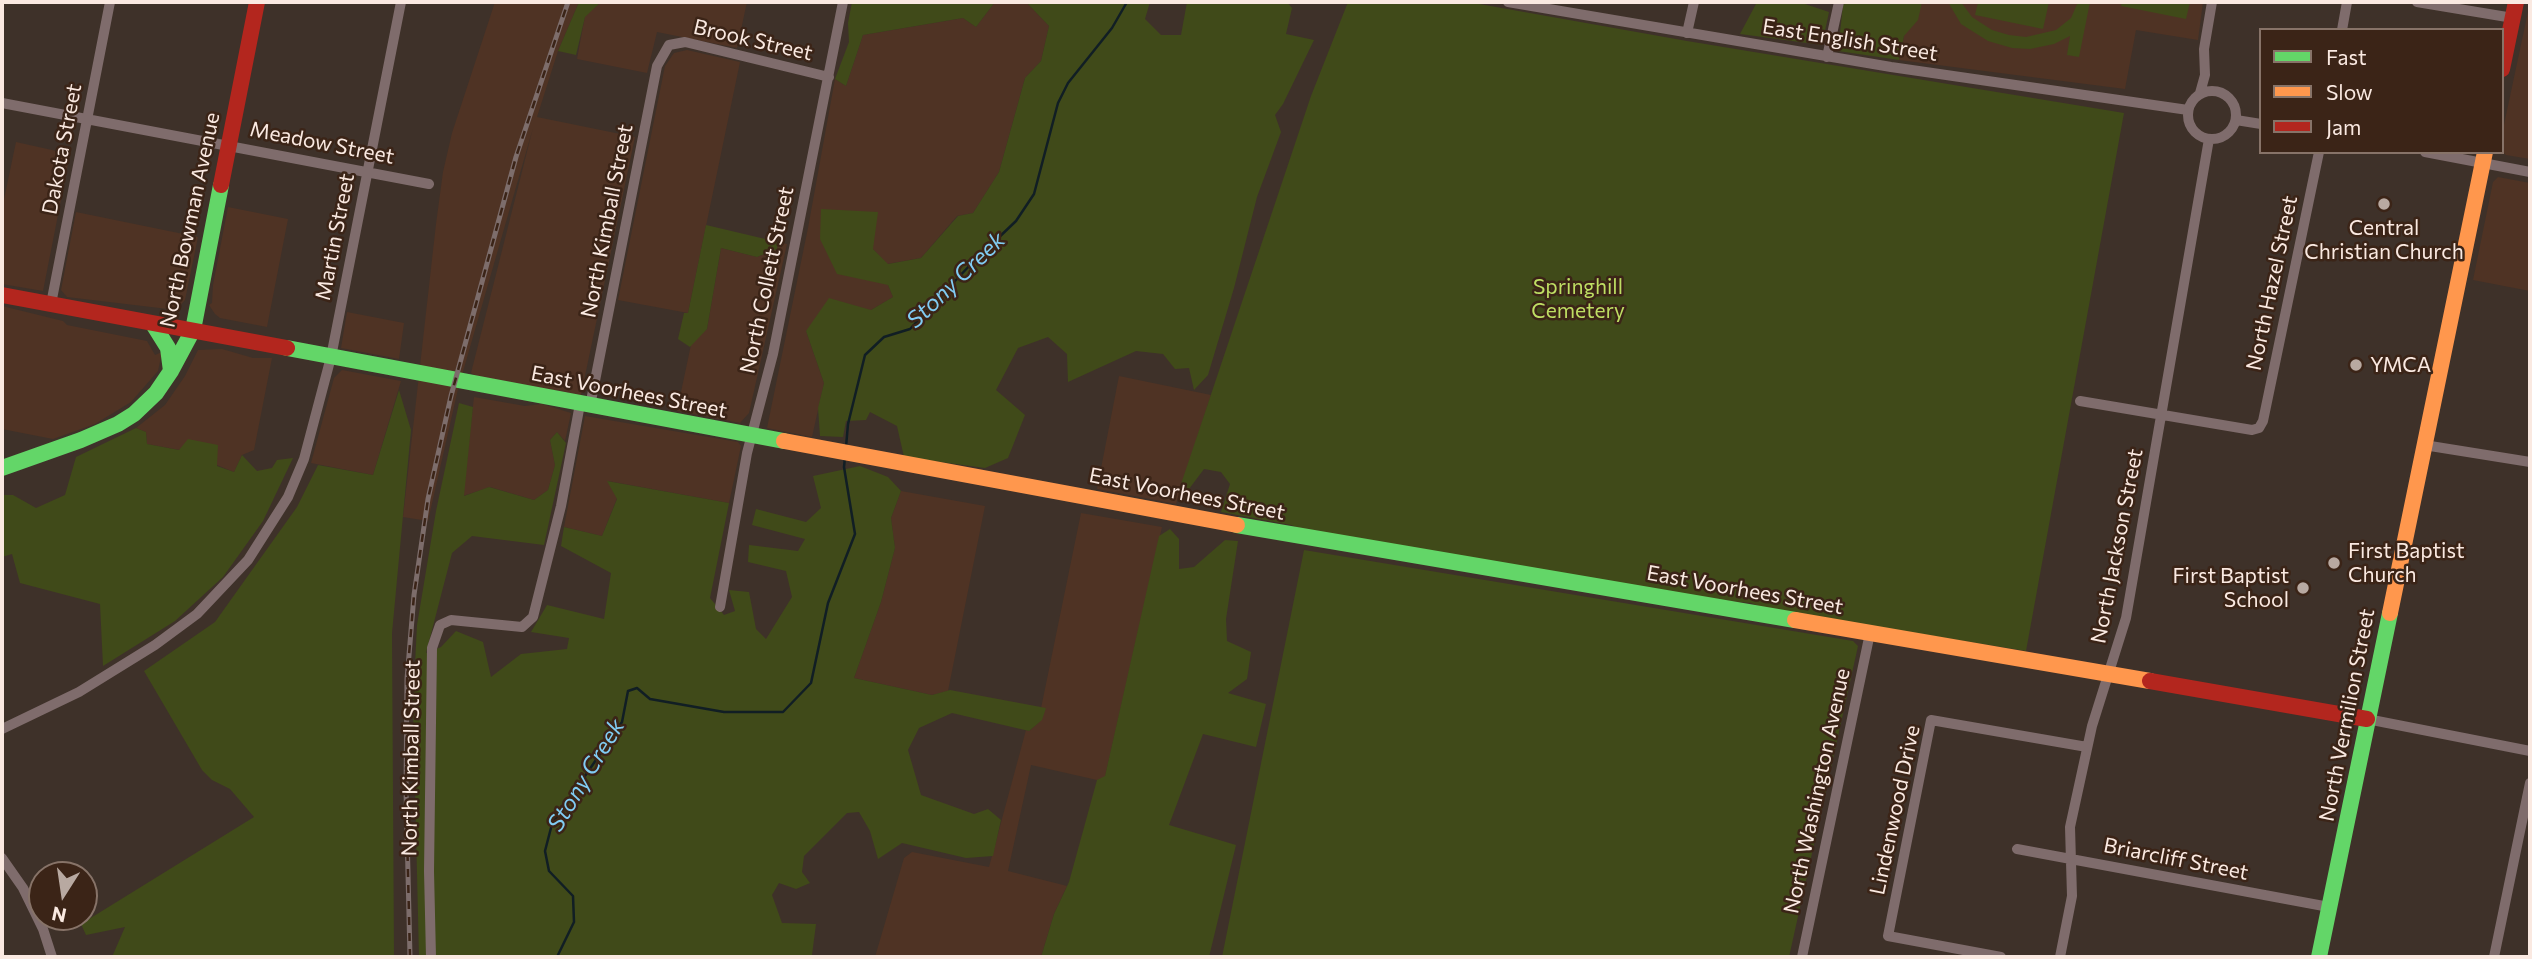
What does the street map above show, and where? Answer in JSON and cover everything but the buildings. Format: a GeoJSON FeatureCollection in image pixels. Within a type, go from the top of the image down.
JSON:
{"type":"FeatureCollection","features":[{"type":"Feature","properties":{"kind":"main road","name":"North Bowman Avenue"},"geometry":{"type":"LineString","coordinates":[[2,468],[118,424],[135,414],[156,393],[172,371],[193,330],[257,2]]}},
{"type":"Feature","properties":{"kind":"main road"},"geometry":{"type":"LineString","coordinates":[[2504,60],[2516,2]]}},
{"type":"Feature","properties":{"kind":"main road","name":"North Vermilion Street"},"geometry":{"type":"LineString","coordinates":[[2319,957],[2483,157]]}},
{"type":"Feature","properties":{"kind":"main road","name":"East Voorhees Street"},"geometry":{"type":"LineString","coordinates":[[2,295],[1296,536],[2367,719]]}},
{"type":"Feature","properties":{"kind":"main road"},"geometry":{"type":"LineString","coordinates":[[153,324],[168,348],[172,371]]}},
{"type":"Feature","properties":{"kind":"street","name":"Dakota Street"},"geometry":{"type":"LineString","coordinates":[[51,304],[110,2]]}},
{"type":"Feature","properties":{"kind":"street","name":"Martin Street"},"geometry":{"type":"LineString","coordinates":[[2,729],[79,692],[155,645],[197,614],[248,560],[288,497],[304,459],[331,357],[401,2]]}},
{"type":"Feature","properties":{"kind":"street","name":"North Collett Street"},"geometry":{"type":"LineString","coordinates":[[720,607],[752,436],[772,354],[844,2]]}},
{"type":"Feature","properties":{"kind":"street","name":"East English Street"},"geometry":{"type":"LineString","coordinates":[[1508,2],[1555,6],[1687,33],[1827,57],[2188,110]]}},
{"type":"Feature","properties":{"kind":"street"},"geometry":{"type":"LineString","coordinates":[[1687,33],[1693,2]]}},
{"type":"Feature","properties":{"kind":"street"},"geometry":{"type":"LineString","coordinates":[[1827,57],[1839,2]]}},
{"type":"Feature","properties":{"kind":"street"},"geometry":{"type":"LineString","coordinates":[[2200,93],[2215,91],[2230,99],[2237,112],[2234,127],[2227,134],[2208,139],[2192,130],[2188,122],[2190,103],[2200,93],[2205,75],[2204,48],[2212,2]]}},
{"type":"Feature","properties":{"kind":"street"},"geometry":{"type":"LineString","coordinates":[[2342,28],[2347,2]]}},
{"type":"Feature","properties":{"kind":"street"},"geometry":{"type":"LineString","coordinates":[[2417,2],[2513,18]]}},
{"type":"Feature","properties":{"kind":"street","name":"Brook Street"},"geometry":{"type":"LineString","coordinates":[[669,45],[685,43],[829,77]]}},
{"type":"Feature","properties":{"kind":"street","name":"North Kimball Street"},"geometry":{"type":"LineString","coordinates":[[431,957],[429,871],[432,648],[440,625],[451,620],[522,627],[533,617],[585,405],[657,66],[669,45]]}},
{"type":"Feature","properties":{"kind":"street","name":"Meadow Street"},"geometry":{"type":"LineString","coordinates":[[2,103],[429,184]]}},
{"type":"Feature","properties":{"kind":"street"},"geometry":{"type":"LineString","coordinates":[[2236,120],[2259,124]]}},
{"type":"Feature","properties":{"kind":"street","name":"North Jackson Street"},"geometry":{"type":"LineString","coordinates":[[2060,957],[2072,896],[2070,827],[2087,747],[2126,618],[2208,139]]}},
{"type":"Feature","properties":{"kind":"street","name":"North Hazel Street"},"geometry":{"type":"LineString","coordinates":[[2162,416],[2252,430],[2259,428],[2263,421],[2319,154]]}},
{"type":"Feature","properties":{"kind":"street"},"geometry":{"type":"LineString","coordinates":[[2448,154],[2483,157],[2530,172]]}},
{"type":"Feature","properties":{"kind":"street"},"geometry":{"type":"LineString","coordinates":[[2080,401],[2162,416]]}},
{"type":"Feature","properties":{"kind":"street"},"geometry":{"type":"LineString","coordinates":[[2424,445],[2530,462]]}},
{"type":"Feature","properties":{"kind":"street","name":"North Washington Avenue"},"geometry":{"type":"LineString","coordinates":[[1802,957],[1870,633]]}},
{"type":"Feature","properties":{"kind":"street"},"geometry":{"type":"LineString","coordinates":[[2367,719],[2530,751]]}},
{"type":"Feature","properties":{"kind":"street","name":"Lindenwood Drive"},"geometry":{"type":"LineString","coordinates":[[2001,957],[1888,936],[1931,720],[2087,747]]}},
{"type":"Feature","properties":{"kind":"street"},"geometry":{"type":"LineString","coordinates":[[2494,957],[2530,783]]}},
{"type":"Feature","properties":{"kind":"street","name":"Briarcliff Street"},"geometry":{"type":"LineString","coordinates":[[2017,849],[2329,907]]}},
{"type":"Feature","properties":{"kind":"street"},"geometry":{"type":"LineString","coordinates":[[2,858],[23,888],[43,929],[52,957]]}},
{"type":"Feature","properties":{"kind":"shaded area"},"geometry":{"type":"Polygon","coordinates":[[[495,2],[579,2],[558,51],[537,117],[635,137],[581,395],[471,373],[533,128],[458,389],[428,521],[403,517],[436,224],[443,172],[452,133],[495,2]]]}},
{"type":"Feature","properties":{"kind":"shaded area"},"geometry":{"type":"Polygon","coordinates":[[[601,2],[747,2],[737,48],[657,32],[647,73],[577,59],[585,16],[601,2]]]}},
{"type":"Feature","properties":{"kind":"shaded area"},"geometry":{"type":"Polygon","coordinates":[[[995,2],[1026,2],[1049,26],[1041,61],[1025,78],[999,172],[973,213],[957,216],[921,258],[887,264],[873,249],[821,210],[888,285],[893,297],[871,310],[806,331],[824,383],[812,437],[767,428],[835,79],[846,86],[863,35],[963,18],[976,27],[995,2]]]}},
{"type":"Feature","properties":{"kind":"shaded area"},"geometry":{"type":"Polygon","coordinates":[[[1911,2],[2203,2],[2198,40],[2136,30],[2125,89],[1899,60],[1911,2]]]}},
{"type":"Feature","properties":{"kind":"shaded area"},"geometry":{"type":"Polygon","coordinates":[[[2530,7],[2530,159],[2504,153],[2504,125],[2530,7]]]}},
{"type":"Feature","properties":{"kind":"shaded area"},"geometry":{"type":"Polygon","coordinates":[[[687,50],[740,62],[688,313],[618,300],[665,66],[674,53],[687,50]]]}},
{"type":"Feature","properties":{"kind":"shaded area"},"geometry":{"type":"Polygon","coordinates":[[[16,142],[70,154],[43,291],[2,284],[2,209],[16,142]]]}},
{"type":"Feature","properties":{"kind":"shaded area"},"geometry":{"type":"Polygon","coordinates":[[[2498,177],[2530,183],[2530,291],[2473,280],[2493,182],[2498,177]]]}},
{"type":"Feature","properties":{"kind":"shaded area"},"geometry":{"type":"Polygon","coordinates":[[[228,207],[288,219],[267,327],[220,318],[209,305],[212,303],[228,207]]]}},
{"type":"Feature","properties":{"kind":"shaded area"},"geometry":{"type":"Polygon","coordinates":[[[76,212],[198,237],[185,300],[178,308],[168,309],[67,297],[61,290],[76,212]]]}},
{"type":"Feature","properties":{"kind":"shaded area"},"geometry":{"type":"Polygon","coordinates":[[[778,242],[787,244],[749,413],[740,423],[677,411],[692,340],[707,329],[721,248],[757,257],[777,249],[778,242]]]}},
{"type":"Feature","properties":{"kind":"shaded area"},"geometry":{"type":"Polygon","coordinates":[[[2,306],[63,321],[67,325],[147,341],[155,355],[162,352],[158,371],[131,402],[95,424],[53,439],[2,429],[2,306]]]}},
{"type":"Feature","properties":{"kind":"shaded area"},"geometry":{"type":"Polygon","coordinates":[[[347,312],[404,323],[399,359],[341,348],[347,312]]]}},
{"type":"Feature","properties":{"kind":"shaded area"},"geometry":{"type":"Polygon","coordinates":[[[222,349],[253,358],[272,358],[254,450],[242,455],[234,472],[180,450],[147,444],[146,432],[136,428],[165,405],[185,376],[198,350],[222,349]]]}},
{"type":"Feature","properties":{"kind":"shaded area"},"geometry":{"type":"Polygon","coordinates":[[[342,370],[401,381],[373,475],[311,463],[334,378],[342,370]]]}},
{"type":"Feature","properties":{"kind":"shaded area"},"geometry":{"type":"Polygon","coordinates":[[[1119,376],[1211,395],[1176,504],[1097,489],[1119,376]]]}},
{"type":"Feature","properties":{"kind":"shaded area"},"geometry":{"type":"Polygon","coordinates":[[[474,397],[525,406],[542,404],[571,413],[565,441],[557,432],[550,440],[555,465],[548,490],[534,500],[490,487],[463,496],[474,397]]]}},
{"type":"Feature","properties":{"kind":"shaded area"},"geometry":{"type":"Polygon","coordinates":[[[585,416],[738,442],[741,446],[729,503],[608,481],[617,498],[602,536],[564,527],[585,416]]]}},
{"type":"Feature","properties":{"kind":"shaded area"},"geometry":{"type":"Polygon","coordinates":[[[901,491],[985,506],[948,691],[932,695],[854,678],[881,602],[895,548],[891,518],[901,491]]]}},
{"type":"Feature","properties":{"kind":"shaded area"},"geometry":{"type":"Polygon","coordinates":[[[1081,513],[1162,527],[1105,777],[1097,780],[1031,765],[1008,871],[1067,886],[1054,914],[1041,957],[875,957],[904,858],[912,852],[989,867],[1026,730],[1029,731],[1038,723],[1081,513]]]}},
{"type":"Feature","properties":{"kind":"green space"},"geometry":{"type":"Polygon","coordinates":[[[579,2],[601,2],[585,17],[576,55],[558,51],[579,2]]]}},
{"type":"Feature","properties":{"kind":"green space"},"geometry":{"type":"Polygon","coordinates":[[[852,2],[995,2],[976,27],[963,18],[863,35],[846,86],[835,79],[849,42],[848,23],[852,2]]]}},
{"type":"Feature","properties":{"kind":"green space"},"geometry":{"type":"Polygon","coordinates":[[[1026,2],[1150,2],[1145,19],[1161,35],[1181,35],[1187,2],[1287,2],[1292,8],[1286,34],[1314,40],[1275,115],[1281,132],[1257,197],[1208,375],[1194,390],[1189,368],[1175,369],[1163,354],[1136,351],[1068,382],[1067,354],[1048,337],[1018,348],[996,390],[1025,415],[1008,458],[985,468],[904,457],[897,426],[870,412],[866,420],[846,421],[843,437],[820,436],[818,408],[824,383],[806,331],[829,298],[871,310],[893,297],[888,285],[837,274],[820,239],[821,209],[878,212],[873,249],[888,264],[921,258],[958,216],[973,213],[999,172],[1025,78],[1041,61],[1049,26],[1026,2]]]}},
{"type":"Feature","properties":{"kind":"green space","name":"Springhill Cemetery"},"geometry":{"type":"Polygon","coordinates":[[[1348,2],[1468,2],[2124,113],[2026,651],[1307,531],[1291,525],[1221,512],[1230,484],[1221,472],[1204,469],[1189,489],[1180,487],[1311,96],[1348,2]]]}},
{"type":"Feature","properties":{"kind":"green space"},"geometry":{"type":"Polygon","coordinates":[[[1757,2],[1799,2],[1829,12],[1822,45],[1740,34],[1757,2]]]}},
{"type":"Feature","properties":{"kind":"green space"},"geometry":{"type":"Polygon","coordinates":[[[1848,2],[1922,2],[1918,20],[1904,36],[1899,60],[1838,51],[1843,5],[1848,2]]]}},
{"type":"Feature","properties":{"kind":"green space"},"geometry":{"type":"Polygon","coordinates":[[[1948,2],[1961,2],[1972,17],[1992,30],[2026,37],[2056,30],[2071,18],[2078,2],[2090,2],[2079,57],[2067,55],[2070,36],[2054,44],[2030,49],[2012,48],[1988,41],[1961,24],[1948,2]]]}},
{"type":"Feature","properties":{"kind":"green space"},"geometry":{"type":"Polygon","coordinates":[[[1978,2],[2049,2],[2043,29],[1975,15],[1978,2]]]}},
{"type":"Feature","properties":{"kind":"green space"},"geometry":{"type":"Polygon","coordinates":[[[2122,2],[2190,2],[2186,19],[2121,6],[2122,2]]]}},
{"type":"Feature","properties":{"kind":"green space"},"geometry":{"type":"Polygon","coordinates":[[[706,225],[778,242],[777,249],[757,257],[721,248],[707,329],[690,347],[678,339],[684,313],[688,313],[706,225]]]}},
{"type":"Feature","properties":{"kind":"green space"},"geometry":{"type":"Polygon","coordinates":[[[399,390],[411,430],[392,633],[394,957],[112,957],[125,927],[86,935],[84,931],[98,931],[98,913],[254,817],[230,789],[212,780],[202,770],[144,671],[215,622],[297,507],[318,465],[373,475],[399,390]]]}},
{"type":"Feature","properties":{"kind":"green space"},"geometry":{"type":"Polygon","coordinates":[[[459,403],[473,407],[464,496],[489,487],[534,500],[548,490],[555,465],[550,440],[557,432],[566,443],[544,545],[472,536],[452,553],[426,653],[441,647],[456,631],[483,642],[491,677],[521,654],[567,649],[569,638],[531,632],[547,605],[604,619],[611,573],[561,546],[564,527],[602,536],[617,499],[607,481],[729,503],[710,598],[724,615],[735,611],[729,590],[749,592],[756,629],[766,639],[792,597],[786,571],[748,562],[749,545],[798,551],[805,539],[752,525],[756,509],[806,522],[821,508],[813,476],[860,466],[888,477],[901,491],[891,518],[895,548],[881,602],[854,678],[932,695],[950,690],[1046,708],[1042,720],[1029,731],[952,713],[919,728],[908,750],[921,795],[974,814],[988,809],[1001,820],[993,856],[966,858],[902,843],[878,859],[870,831],[859,812],[847,813],[804,856],[802,872],[810,883],[796,889],[779,883],[772,895],[782,923],[816,924],[812,955],[816,957],[419,957],[413,705],[417,625],[436,511],[459,403]]]}},
{"type":"Feature","properties":{"kind":"green space"},"geometry":{"type":"Polygon","coordinates":[[[136,428],[146,432],[147,444],[179,450],[188,439],[218,445],[217,466],[234,472],[242,455],[257,471],[272,468],[277,460],[293,458],[263,521],[223,577],[175,621],[103,666],[100,604],[20,583],[12,554],[2,557],[2,495],[13,495],[36,508],[65,495],[76,457],[136,428]]]}},
{"type":"Feature","properties":{"kind":"green space"},"geometry":{"type":"Polygon","coordinates":[[[1170,529],[1179,539],[1179,569],[1194,567],[1225,540],[1238,541],[1226,619],[1227,641],[1251,652],[1247,679],[1228,693],[1266,704],[1256,747],[1203,734],[1169,825],[1236,845],[1209,957],[1041,957],[1054,914],[1069,882],[1097,780],[1105,776],[1159,536],[1170,529]]]}},
{"type":"Feature","properties":{"kind":"green space"},"geometry":{"type":"Polygon","coordinates":[[[1304,550],[1853,641],[1858,646],[1789,957],[1222,957],[1304,550]]]}},
{"type":"Feature","properties":{"kind":"waterway","name":"Stony Creek"},"geometry":{"type":"LineString","coordinates":[[846,447],[848,424],[865,355],[884,337],[910,329],[1016,221],[1034,194],[1058,103],[1068,83],[1112,28],[1127,2]]}},
{"type":"Feature","properties":{"kind":"waterway","name":"Stony Creek"},"geometry":{"type":"LineString","coordinates":[[557,957],[574,922],[573,896],[549,871],[545,851],[552,824],[622,722],[628,691],[637,688],[650,699],[724,712],[783,712],[811,683],[828,603],[855,534],[844,467],[845,457]]}},
{"type":"Feature","properties":{"kind":"railway"},"geometry":{"type":"LineString","coordinates":[[410,957],[406,790],[407,679],[414,595],[428,499],[451,396],[516,157],[568,2]]}},
{"type":"Feature","properties":{"kind":"traffic: fast"},"geometry":{"type":"LineString","coordinates":[[2,468],[118,424],[134,414],[156,393],[193,330],[221,185]]}},
{"type":"Feature","properties":{"kind":"traffic: fast"},"geometry":{"type":"LineString","coordinates":[[153,324],[168,348],[171,371]]}},
{"type":"Feature","properties":{"kind":"traffic: fast"},"geometry":{"type":"LineString","coordinates":[[287,348],[784,441]]}},
{"type":"Feature","properties":{"kind":"traffic: fast"},"geometry":{"type":"LineString","coordinates":[[1237,525],[1795,620]]}},
{"type":"Feature","properties":{"kind":"traffic: fast"},"geometry":{"type":"LineString","coordinates":[[2319,957],[2390,613]]}},
{"type":"Feature","properties":{"kind":"traffic: slow"},"geometry":{"type":"LineString","coordinates":[[2390,613],[2485,154]]}},
{"type":"Feature","properties":{"kind":"traffic: slow"},"geometry":{"type":"LineString","coordinates":[[784,441],[1237,525]]}},
{"type":"Feature","properties":{"kind":"traffic: slow"},"geometry":{"type":"LineString","coordinates":[[1795,620],[2150,681]]}},
{"type":"Feature","properties":{"kind":"traffic: jam"},"geometry":{"type":"LineString","coordinates":[[221,185],[257,2]]}},
{"type":"Feature","properties":{"kind":"traffic: jam"},"geometry":{"type":"LineString","coordinates":[[2504,59],[2516,2]]}},
{"type":"Feature","properties":{"kind":"traffic: jam"},"geometry":{"type":"LineString","coordinates":[[2,295],[287,348]]}},
{"type":"Feature","properties":{"kind":"traffic: jam"},"geometry":{"type":"LineString","coordinates":[[2150,681],[2367,719]]}},
{"type":"Feature","properties":{"kind":"place","name":"Central Christian Church"},"geometry":{"type":"Point","coordinates":[2384,204]}},
{"type":"Feature","properties":{"kind":"place","name":"YMCA"},"geometry":{"type":"Point","coordinates":[2356,365]}},
{"type":"Feature","properties":{"kind":"place","name":"First Baptist Church"},"geometry":{"type":"Point","coordinates":[2334,563]}},
{"type":"Feature","properties":{"kind":"place","name":"First Baptist School"},"geometry":{"type":"Point","coordinates":[2303,588]}}]}
